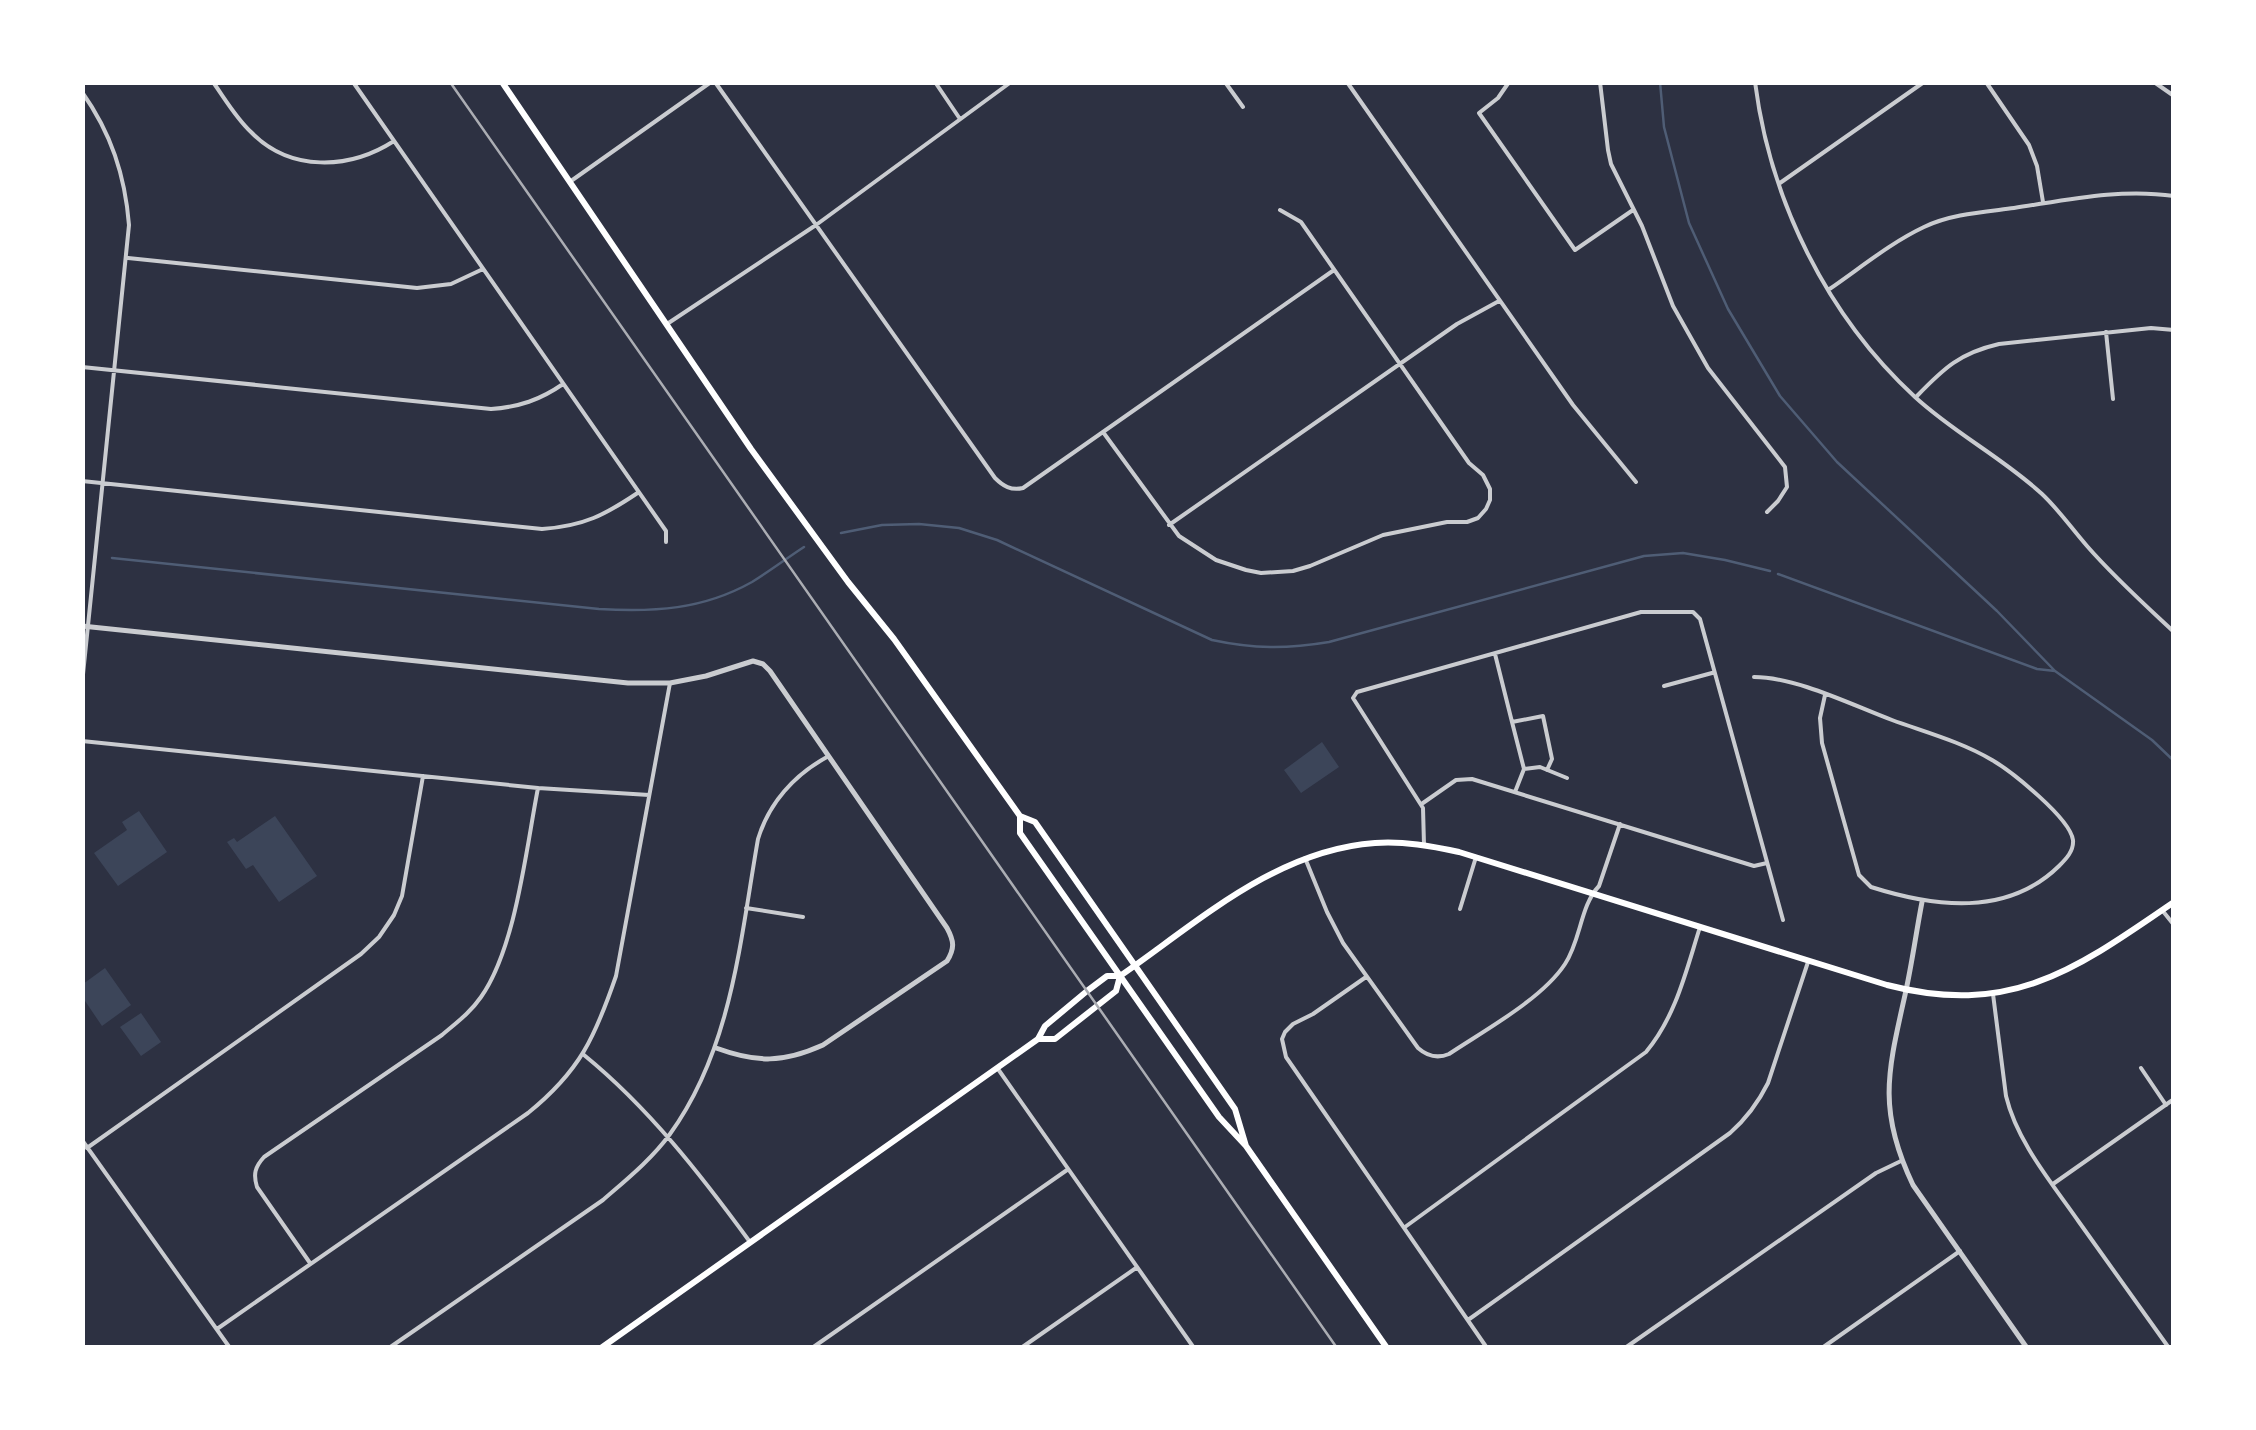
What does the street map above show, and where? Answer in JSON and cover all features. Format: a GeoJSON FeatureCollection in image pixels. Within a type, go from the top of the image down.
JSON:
{"type":"FeatureCollection","features":[{"type":"Feature","properties":{"kind":"main road"},"geometry":{"type":"LineString","coordinates":[[502,82],[797,513],[1020,816],[1035,822],[1234,1110],[1246,1146]]}},
{"type":"Feature","properties":{"kind":"main road"},"geometry":{"type":"LineString","coordinates":[[1020,816],[1020,833],[1387,1348]]}},
{"type":"Feature","properties":{"kind":"main road"},"geometry":{"type":"LineString","coordinates":[[600,1348],[1038,1040],[1045,1026],[1107,976],[1120,976],[1252,885],[1305,858],[1364,844],[1424,845],[1476,857],[1808,962],[1906,990],[1942,996],[1993,994],[2042,981],[2077,966],[2174,902]]}},
{"type":"Feature","properties":{"kind":"main road"},"geometry":{"type":"LineString","coordinates":[[1038,1040],[1055,1039],[1116,990],[1120,976]]}},
{"type":"Feature","properties":{"kind":"street"},"geometry":{"type":"LineString","coordinates":[[213,82],[252,134],[284,155],[313,162],[342,162],[362,158],[394,141]]}},
{"type":"Feature","properties":{"kind":"street"},"geometry":{"type":"LineString","coordinates":[[352,82],[666,531],[666,542]]}},
{"type":"Feature","properties":{"kind":"street"},"geometry":{"type":"LineString","coordinates":[[571,181],[713,82],[1000,483],[1010,488],[1023,488],[1334,270]]}},
{"type":"Feature","properties":{"kind":"street"},"geometry":{"type":"LineString","coordinates":[[935,82],[960,119]]}},
{"type":"Feature","properties":{"kind":"street"},"geometry":{"type":"LineString","coordinates":[[666,325],[816,225],[1011,82]]}},
{"type":"Feature","properties":{"kind":"street"},"geometry":{"type":"LineString","coordinates":[[1225,82],[1242,107]]}},
{"type":"Feature","properties":{"kind":"street"},"geometry":{"type":"LineString","coordinates":[[1347,82],[1572,405],[1636,482]]}},
{"type":"Feature","properties":{"kind":"street"},"geometry":{"type":"LineString","coordinates":[[1509,82],[1498,98],[1478,113],[1575,250],[1633,210]]}},
{"type":"Feature","properties":{"kind":"street"},"geometry":{"type":"LineString","coordinates":[[1600,82],[1609,157],[1642,226],[1673,306],[1708,368],[1785,468],[1787,487],[1767,512]]}},
{"type":"Feature","properties":{"kind":"street"},"geometry":{"type":"LineString","coordinates":[[1755,82],[1767,147],[1800,237],[1828,290],[1869,348],[1915,398],[2045,497],[2115,576],[2174,632]]}},
{"type":"Feature","properties":{"kind":"street"},"geometry":{"type":"LineString","coordinates":[[1778,184],[1924,82]]}},
{"type":"Feature","properties":{"kind":"street"},"geometry":{"type":"LineString","coordinates":[[1986,82],[2029,146],[2043,203]]}},
{"type":"Feature","properties":{"kind":"street"},"geometry":{"type":"LineString","coordinates":[[2154,82],[2174,96]]}},
{"type":"Feature","properties":{"kind":"street"},"geometry":{"type":"LineString","coordinates":[[82,92],[104,125],[118,157],[130,224],[82,684]]}},
{"type":"Feature","properties":{"kind":"street"},"geometry":{"type":"LineString","coordinates":[[1828,290],[1906,236],[1956,216],[2124,193],[2174,196]]}},
{"type":"Feature","properties":{"kind":"street"},"geometry":{"type":"LineString","coordinates":[[1103,432],[1169,525],[1216,560],[1246,570],[1276,573],[1310,566],[1382,535],[1478,518],[1488,505],[1487,480],[1469,463],[1301,222],[1280,210]]}},
{"type":"Feature","properties":{"kind":"street"},"geometry":{"type":"LineString","coordinates":[[128,258],[417,288],[452,284],[483,269]]}},
{"type":"Feature","properties":{"kind":"street"},"geometry":{"type":"LineString","coordinates":[[1169,525],[1457,324],[1499,301]]}},
{"type":"Feature","properties":{"kind":"street"},"geometry":{"type":"LineString","coordinates":[[1915,398],[1946,366],[1979,348],[2106,332],[2174,330]]}},
{"type":"Feature","properties":{"kind":"street"},"geometry":{"type":"LineString","coordinates":[[2106,332],[2114,400]]}},
{"type":"Feature","properties":{"kind":"street"},"geometry":{"type":"LineString","coordinates":[[82,367],[491,409],[530,403],[564,384]]}},
{"type":"Feature","properties":{"kind":"street"},"geometry":{"type":"LineString","coordinates":[[82,481],[542,529],[592,521],[639,492]]}},
{"type":"Feature","properties":{"kind":"street"},"geometry":{"type":"LineString","coordinates":[[1424,845],[1423,808],[1353,698],[1357,692],[1640,612],[1693,612],[1700,619],[1783,920]]}},
{"type":"Feature","properties":{"kind":"street"},"geometry":{"type":"LineString","coordinates":[[86,627],[628,683],[670,683],[752,661],[762,664],[947,928],[954,940],[953,950],[946,961],[823,1045],[786,1059],[766,1060],[716,1048]]}},
{"type":"Feature","properties":{"kind":"street"},"geometry":{"type":"LineString","coordinates":[[1495,653],[1524,770],[1515,792]]}},
{"type":"Feature","properties":{"kind":"street"},"geometry":{"type":"LineString","coordinates":[[1664,686],[1714,672]]}},
{"type":"Feature","properties":{"kind":"street"},"geometry":{"type":"LineString","coordinates":[[1754,677],[1774,677],[1966,747],[1990,758],[2040,797],[2072,836],[2073,846],[2066,859],[2026,888],[1974,904],[1922,902],[1871,887],[1859,876],[1822,743],[1820,718],[1826,696]]}},
{"type":"Feature","properties":{"kind":"street"},"geometry":{"type":"LineString","coordinates":[[217,1329],[528,1113],[548,1097],[584,1055],[616,976],[670,683]]}},
{"type":"Feature","properties":{"kind":"street"},"geometry":{"type":"LineString","coordinates":[[1512,722],[1543,716],[1552,759],[1546,770]]}},
{"type":"Feature","properties":{"kind":"street"},"geometry":{"type":"LineString","coordinates":[[82,742],[649,796]]}},
{"type":"Feature","properties":{"kind":"street"},"geometry":{"type":"LineString","coordinates":[[389,1348],[603,1200],[668,1137],[690,1104],[716,1048],[758,839],[770,809],[799,776],[827,757]]}},
{"type":"Feature","properties":{"kind":"street"},"geometry":{"type":"LineString","coordinates":[[1524,770],[1540,768],[1568,778]]}},
{"type":"Feature","properties":{"kind":"street"},"geometry":{"type":"LineString","coordinates":[[88,1148],[317,986],[379,937],[402,896],[423,776]]}},
{"type":"Feature","properties":{"kind":"street"},"geometry":{"type":"LineString","coordinates":[[1421,804],[1456,780],[1472,779],[1754,866],[1767,863]]}},
{"type":"Feature","properties":{"kind":"street"},"geometry":{"type":"LineString","coordinates":[[310,1264],[257,1187],[256,1165],[442,1036],[484,994],[509,935],[538,788]]}},
{"type":"Feature","properties":{"kind":"street"},"geometry":{"type":"LineString","coordinates":[[1305,858],[1339,935],[1366,977],[1418,1048],[1430,1056],[1445,1056],[1537,994],[1555,977],[1574,947],[1620,824]]}},
{"type":"Feature","properties":{"kind":"street"},"geometry":{"type":"LineString","coordinates":[[1460,909],[1476,857]]}},
{"type":"Feature","properties":{"kind":"street"},"geometry":{"type":"LineString","coordinates":[[1922,902],[1891,1056],[1891,1122],[1913,1185],[2024,1346]]}},
{"type":"Feature","properties":{"kind":"street"},"geometry":{"type":"LineString","coordinates":[[746,908],[803,917]]}},
{"type":"Feature","properties":{"kind":"street"},"geometry":{"type":"LineString","coordinates":[[2162,910],[2174,924]]}},
{"type":"Feature","properties":{"kind":"street"},"geometry":{"type":"LineString","coordinates":[[1404,1228],[1646,1052],[1671,1015],[1700,927]]}},
{"type":"Feature","properties":{"kind":"street"},"geometry":{"type":"LineString","coordinates":[[1468,1320],[1746,1119],[1768,1083],[1808,962]]}},
{"type":"Feature","properties":{"kind":"street"},"geometry":{"type":"LineString","coordinates":[[1366,977],[1293,1024],[1282,1039],[1283,1048],[1488,1348]]}},
{"type":"Feature","properties":{"kind":"street"},"geometry":{"type":"LineString","coordinates":[[1993,994],[2010,1111],[2021,1135],[2169,1348]]}},
{"type":"Feature","properties":{"kind":"street"},"geometry":{"type":"LineString","coordinates":[[584,1055],[668,1137],[750,1242]]}},
{"type":"Feature","properties":{"kind":"street"},"geometry":{"type":"LineString","coordinates":[[997,1068],[1194,1348]]}},
{"type":"Feature","properties":{"kind":"street"},"geometry":{"type":"LineString","coordinates":[[2141,1068],[2166,1104]]}},
{"type":"Feature","properties":{"kind":"street"},"geometry":{"type":"LineString","coordinates":[[2052,1184],[2174,1099]]}},
{"type":"Feature","properties":{"kind":"street"},"geometry":{"type":"LineString","coordinates":[[82,1140],[230,1348]]}},
{"type":"Feature","properties":{"kind":"street"},"geometry":{"type":"LineString","coordinates":[[1625,1348],[1876,1173],[1902,1161]]}},
{"type":"Feature","properties":{"kind":"street"},"geometry":{"type":"LineString","coordinates":[[812,1348],[1068,1170]]}},
{"type":"Feature","properties":{"kind":"street"},"geometry":{"type":"LineString","coordinates":[[1822,1348],[1960,1251]]}},
{"type":"Feature","properties":{"kind":"street"},"geometry":{"type":"LineString","coordinates":[[1020,1348],[1136,1268]]}},
{"type":"Feature","properties":{"kind":"shaded area"},"geometry":{"type":"Polygon","coordinates":[[[1322,742],[1339,767],[1301,793],[1284,770],[1322,742]]]}},
{"type":"Feature","properties":{"kind":"shaded area"},"geometry":{"type":"Polygon","coordinates":[[[139,811],[167,852],[118,886],[94,853],[127,830],[122,822],[139,811]]]}},
{"type":"Feature","properties":{"kind":"shaded area"},"geometry":{"type":"Polygon","coordinates":[[[275,816],[317,876],[279,902],[253,865],[246,869],[227,842],[234,838],[237,842],[275,816]]]}},
{"type":"Feature","properties":{"kind":"shaded area"},"geometry":{"type":"Polygon","coordinates":[[[105,968],[131,1005],[102,1026],[83,998],[83,984],[105,968]]]}},
{"type":"Feature","properties":{"kind":"shaded area"},"geometry":{"type":"Polygon","coordinates":[[[141,1013],[161,1042],[141,1056],[120,1027],[141,1013]]]}},
{"type":"Feature","properties":{"kind":"waterway"},"geometry":{"type":"LineString","coordinates":[[1660,82],[1664,127],[1689,223],[1728,309],[1780,396],[1837,462],[1997,611],[2055,671],[2152,740],[2174,761]]}},
{"type":"Feature","properties":{"kind":"waterway"},"geometry":{"type":"LineString","coordinates":[[841,533],[882,525],[959,528],[997,540],[1212,640],[1256,646],[1329,642],[1644,556],[1683,553],[1770,571]]}},
{"type":"Feature","properties":{"kind":"waterway"},"geometry":{"type":"LineString","coordinates":[[112,558],[639,610],[715,598],[752,582],[804,547]]}},
{"type":"Feature","properties":{"kind":"waterway"},"geometry":{"type":"LineString","coordinates":[[1778,574],[2037,669],[2055,671]]}},
{"type":"Feature","properties":{"kind":"railway"},"geometry":{"type":"LineString","coordinates":[[450,82],[1337,1348]]}}]}
